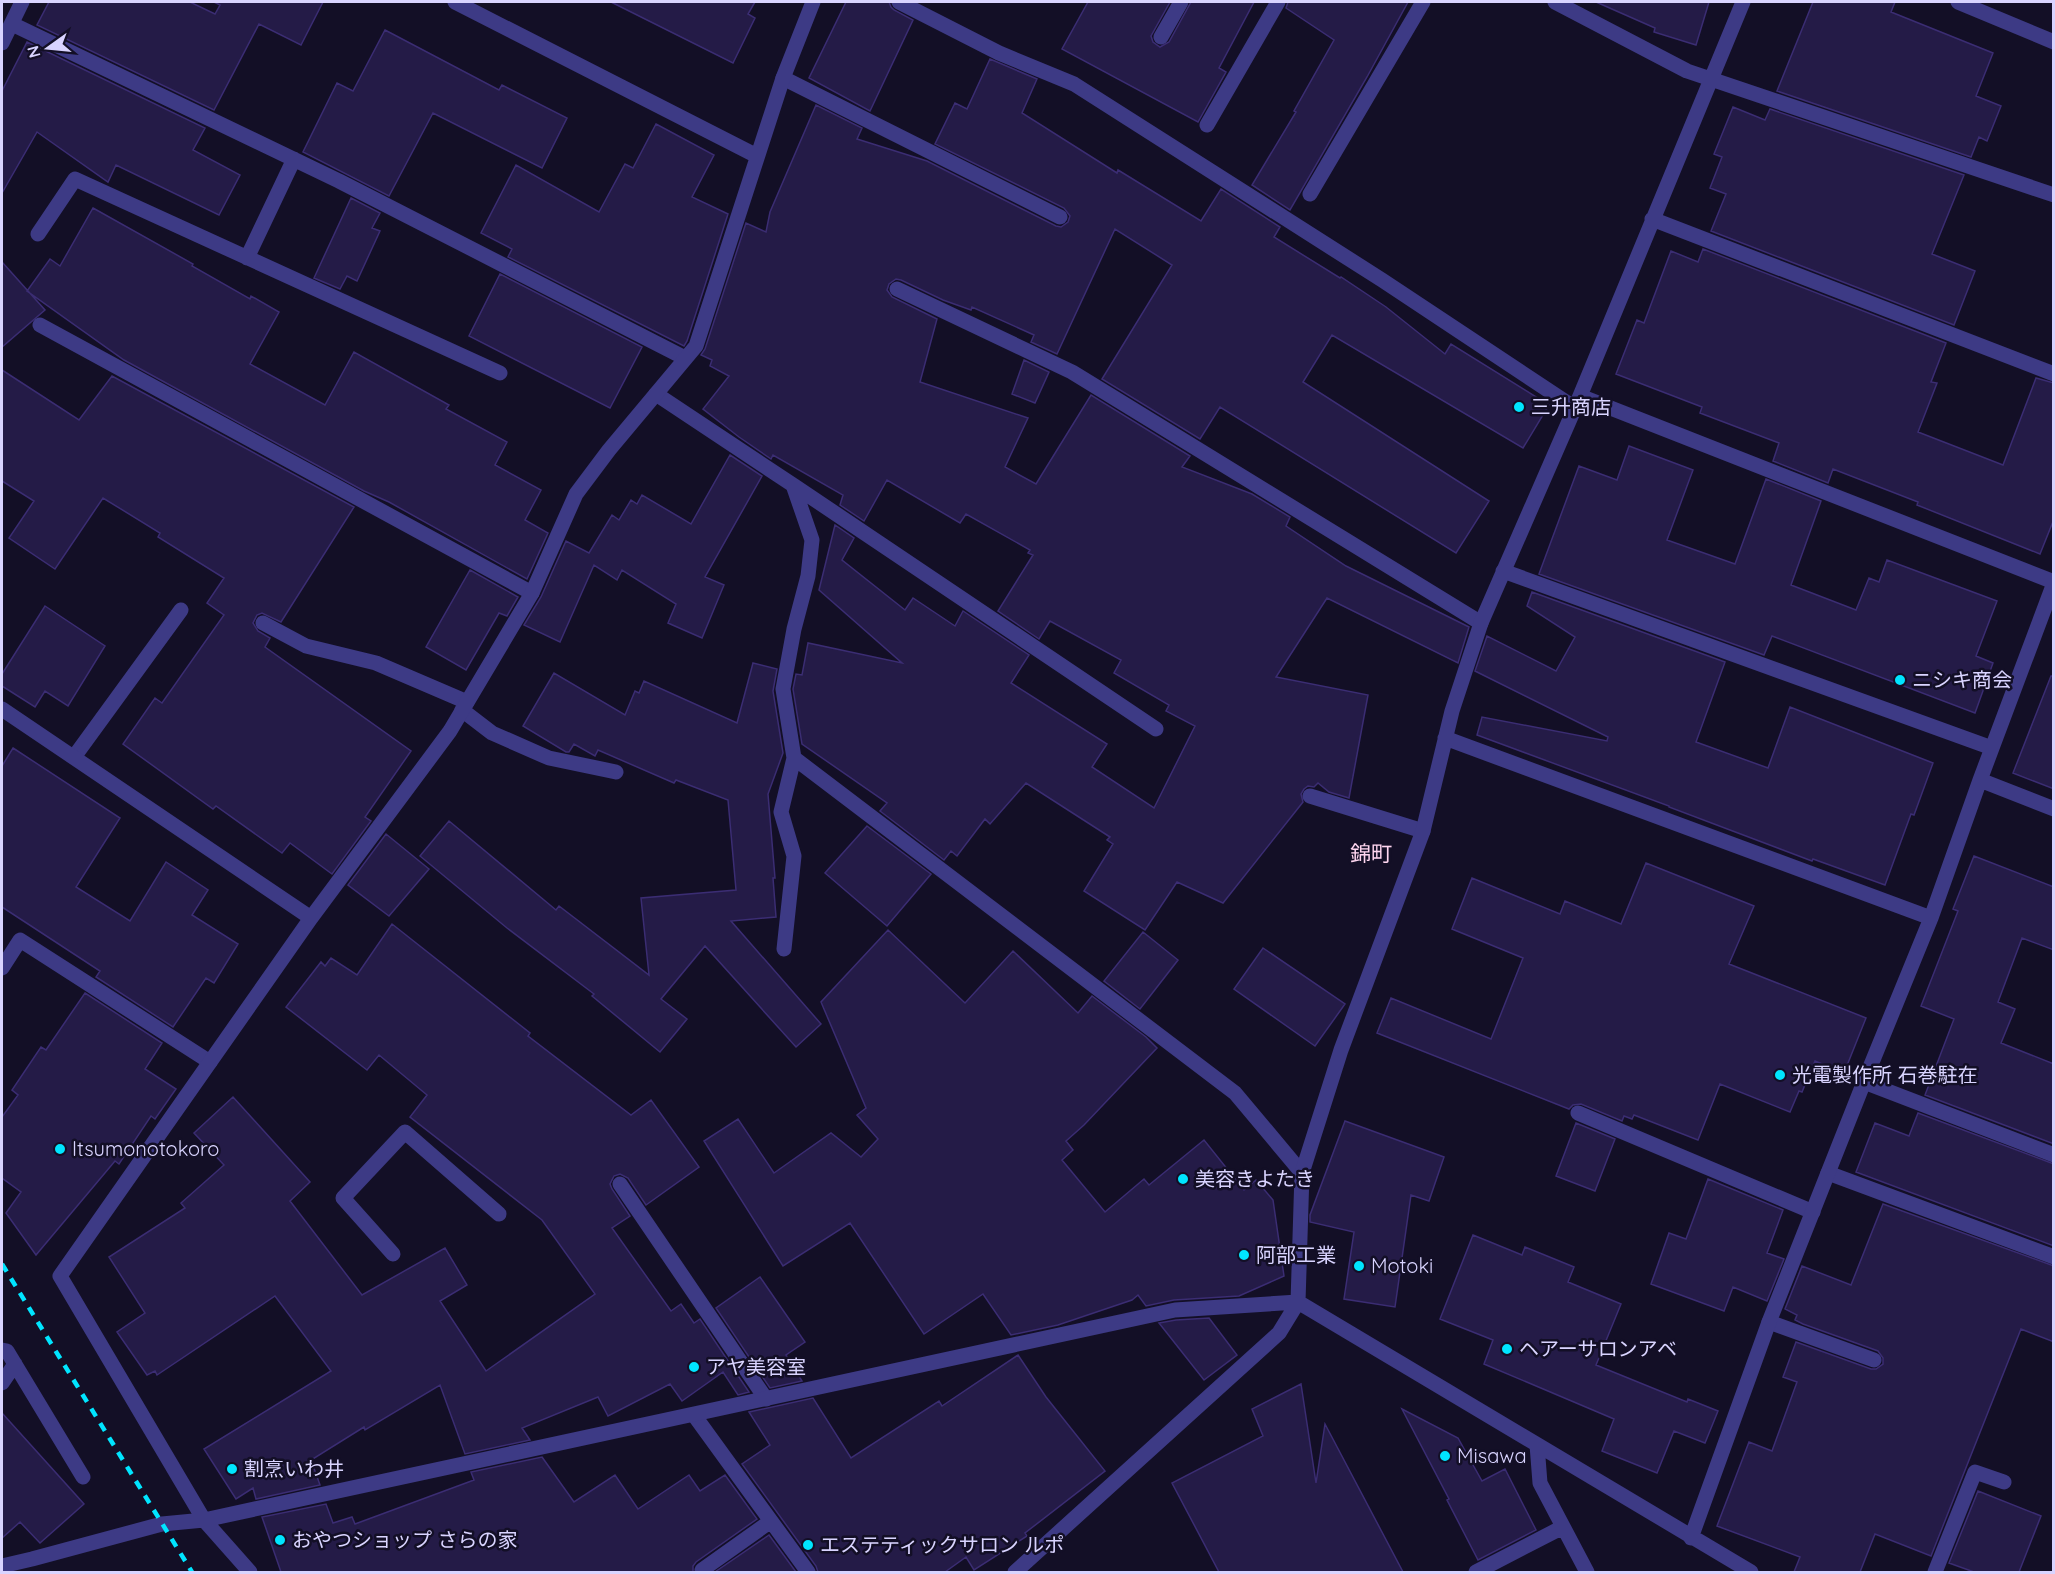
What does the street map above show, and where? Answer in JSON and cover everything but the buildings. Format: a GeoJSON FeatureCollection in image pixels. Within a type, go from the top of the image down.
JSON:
{"type":"FeatureCollection","features":[{"type":"Feature","properties":{"kind":"street"},"geometry":{"type":"LineString","coordinates":[[2,43],[22,2]]}},
{"type":"Feature","properties":{"kind":"street"},"geometry":{"type":"LineString","coordinates":[[455,2],[757,156]]}},
{"type":"Feature","properties":{"kind":"street"},"geometry":{"type":"LineString","coordinates":[[250,1572],[204,1520],[60,1276],[311,918],[450,731],[532,593],[576,494],[609,450],[696,346],[783,78],[813,2]]}},
{"type":"Feature","properties":{"kind":"street"},"geometry":{"type":"LineString","coordinates":[[899,2],[999,53],[1074,84],[1577,402],[2054,582],[1931,918],[1769,1322],[1691,1538]]}},
{"type":"Feature","properties":{"kind":"street"},"geometry":{"type":"LineString","coordinates":[[1161,37],[1181,2]]}},
{"type":"Feature","properties":{"kind":"street"},"geometry":{"type":"LineString","coordinates":[[1207,125],[1278,2]]}},
{"type":"Feature","properties":{"kind":"street"},"geometry":{"type":"LineString","coordinates":[[1310,194],[1424,2]]}},
{"type":"Feature","properties":{"kind":"street"},"geometry":{"type":"LineString","coordinates":[[1555,2],[1687,70],[2054,195]]}},
{"type":"Feature","properties":{"kind":"street"},"geometry":{"type":"LineString","coordinates":[[1015,1572],[1279,1333],[1298,1302],[1302,1173],[1341,1050],[1424,831],[1445,738],[1481,622],[1577,402],[1743,2]]}},
{"type":"Feature","properties":{"kind":"street"},"geometry":{"type":"LineString","coordinates":[[1958,2],[2054,42]]}},
{"type":"Feature","properties":{"kind":"street"},"geometry":{"type":"LineString","coordinates":[[12,24],[294,159],[685,358]]}},
{"type":"Feature","properties":{"kind":"street"},"geometry":{"type":"LineString","coordinates":[[783,78],[1060,217]]}},
{"type":"Feature","properties":{"kind":"street"},"geometry":{"type":"LineString","coordinates":[[247,258],[294,159]]}},
{"type":"Feature","properties":{"kind":"street"},"geometry":{"type":"LineString","coordinates":[[38,234],[75,179],[500,373]]}},
{"type":"Feature","properties":{"kind":"street"},"geometry":{"type":"LineString","coordinates":[[1653,219],[2054,374]]}},
{"type":"Feature","properties":{"kind":"street"},"geometry":{"type":"LineString","coordinates":[[897,289],[1072,372],[1481,622]]}},
{"type":"Feature","properties":{"kind":"street"},"geometry":{"type":"LineString","coordinates":[[40,325],[532,593]]}},
{"type":"Feature","properties":{"kind":"street"},"geometry":{"type":"LineString","coordinates":[[656,394],[1156,729]]}},
{"type":"Feature","properties":{"kind":"street"},"geometry":{"type":"LineString","coordinates":[[784,949],[794,856],[781,812],[794,758],[783,689],[794,629],[808,576],[812,540],[793,485]]}},
{"type":"Feature","properties":{"kind":"street"},"geometry":{"type":"LineString","coordinates":[[1503,572],[1992,748]]}},
{"type":"Feature","properties":{"kind":"street"},"geometry":{"type":"LineString","coordinates":[[74,757],[181,610]]}},
{"type":"Feature","properties":{"kind":"street"},"geometry":{"type":"LineString","coordinates":[[263,623],[306,646],[376,663],[464,706],[492,733],[549,758],[616,772]]}},
{"type":"Feature","properties":{"kind":"street"},"geometry":{"type":"LineString","coordinates":[[2,709],[311,918]]}},
{"type":"Feature","properties":{"kind":"street"},"geometry":{"type":"LineString","coordinates":[[1445,738],[1931,918]]}},
{"type":"Feature","properties":{"kind":"street"},"geometry":{"type":"LineString","coordinates":[[794,758],[1235,1094],[1302,1173]]}},
{"type":"Feature","properties":{"kind":"street"},"geometry":{"type":"LineString","coordinates":[[1980,780],[2054,809]]}},
{"type":"Feature","properties":{"kind":"street"},"geometry":{"type":"LineString","coordinates":[[1310,796],[1424,831]]}},
{"type":"Feature","properties":{"kind":"street"},"geometry":{"type":"LineString","coordinates":[[2,968],[20,940],[210,1062]]}},
{"type":"Feature","properties":{"kind":"street"},"geometry":{"type":"LineString","coordinates":[[1864,1082],[2054,1155]]}},
{"type":"Feature","properties":{"kind":"street"},"geometry":{"type":"LineString","coordinates":[[1578,1113],[1813,1212]]}},
{"type":"Feature","properties":{"kind":"street"},"geometry":{"type":"LineString","coordinates":[[393,1254],[343,1198],[405,1132],[499,1214]]}},
{"type":"Feature","properties":{"kind":"street"},"geometry":{"type":"LineString","coordinates":[[1828,1173],[2054,1257]]}},
{"type":"Feature","properties":{"kind":"street"},"geometry":{"type":"LineString","coordinates":[[620,1184],[766,1399]]}},
{"type":"Feature","properties":{"kind":"street"},"geometry":{"type":"LineString","coordinates":[[2,1566],[36,1566],[162,1524],[204,1520],[1175,1310],[1298,1302],[1751,1572]]}},
{"type":"Feature","properties":{"kind":"street"},"geometry":{"type":"LineString","coordinates":[[1769,1322],[1874,1360]]}},
{"type":"Feature","properties":{"kind":"street"},"geometry":{"type":"LineString","coordinates":[[2,1350],[7,1350],[83,1477]]}},
{"type":"Feature","properties":{"kind":"street"},"geometry":{"type":"LineString","coordinates":[[2,1383],[15,1364]]}},
{"type":"Feature","properties":{"kind":"street"},"geometry":{"type":"LineString","coordinates":[[694,1415],[807,1572]]}},
{"type":"Feature","properties":{"kind":"street"},"geometry":{"type":"LineString","coordinates":[[1537,1445],[1540,1483],[1587,1572]]}},
{"type":"Feature","properties":{"kind":"street"},"geometry":{"type":"LineString","coordinates":[[1935,1572],[1975,1472],[2004,1482]]}},
{"type":"Feature","properties":{"kind":"street"},"geometry":{"type":"LineString","coordinates":[[702,1570],[771,1521]]}},
{"type":"Feature","properties":{"kind":"street"},"geometry":{"type":"LineString","coordinates":[[1476,1572],[1563,1527]]}},
{"type":"Feature","properties":{"kind":"railway"},"geometry":{"type":"LineString","coordinates":[[2,1264],[192,1572]]}},
{"type":"Feature","properties":{"kind":"place","name":"三升商店"},"geometry":{"type":"Point","coordinates":[1519,407]}},
{"type":"Feature","properties":{"kind":"place","name":"ニシキ商会"},"geometry":{"type":"Point","coordinates":[1900,680]}},
{"type":"Feature","properties":{"kind":"place","name":"光電製作所 石巻駐在"},"geometry":{"type":"Point","coordinates":[1780,1075]}},
{"type":"Feature","properties":{"kind":"place","name":"Itsumonotokoro"},"geometry":{"type":"Point","coordinates":[60,1149]}},
{"type":"Feature","properties":{"kind":"place","name":"美容きよたき"},"geometry":{"type":"Point","coordinates":[1183,1179]}},
{"type":"Feature","properties":{"kind":"place","name":"阿部工業"},"geometry":{"type":"Point","coordinates":[1244,1255]}},
{"type":"Feature","properties":{"kind":"place","name":"Motoki"},"geometry":{"type":"Point","coordinates":[1359,1266]}},
{"type":"Feature","properties":{"kind":"place","name":"ヘアーサロンアベ"},"geometry":{"type":"Point","coordinates":[1507,1349]}},
{"type":"Feature","properties":{"kind":"place","name":"アヤ美容室"},"geometry":{"type":"Point","coordinates":[694,1367]}},
{"type":"Feature","properties":{"kind":"place","name":"Misawa"},"geometry":{"type":"Point","coordinates":[1445,1456]}},
{"type":"Feature","properties":{"kind":"place","name":"割烹いわ井"},"geometry":{"type":"Point","coordinates":[232,1469]}},
{"type":"Feature","properties":{"kind":"place","name":"おやつショップ さらの家"},"geometry":{"type":"Point","coordinates":[280,1540]}},
{"type":"Feature","properties":{"kind":"place","name":"エステティックサロン ルポ"},"geometry":{"type":"Point","coordinates":[808,1545]}},
{"type":"Feature","properties":{"kind":"district","name":"錦町"},"geometry":{"type":"Point","coordinates":[1371,854]}}]}
